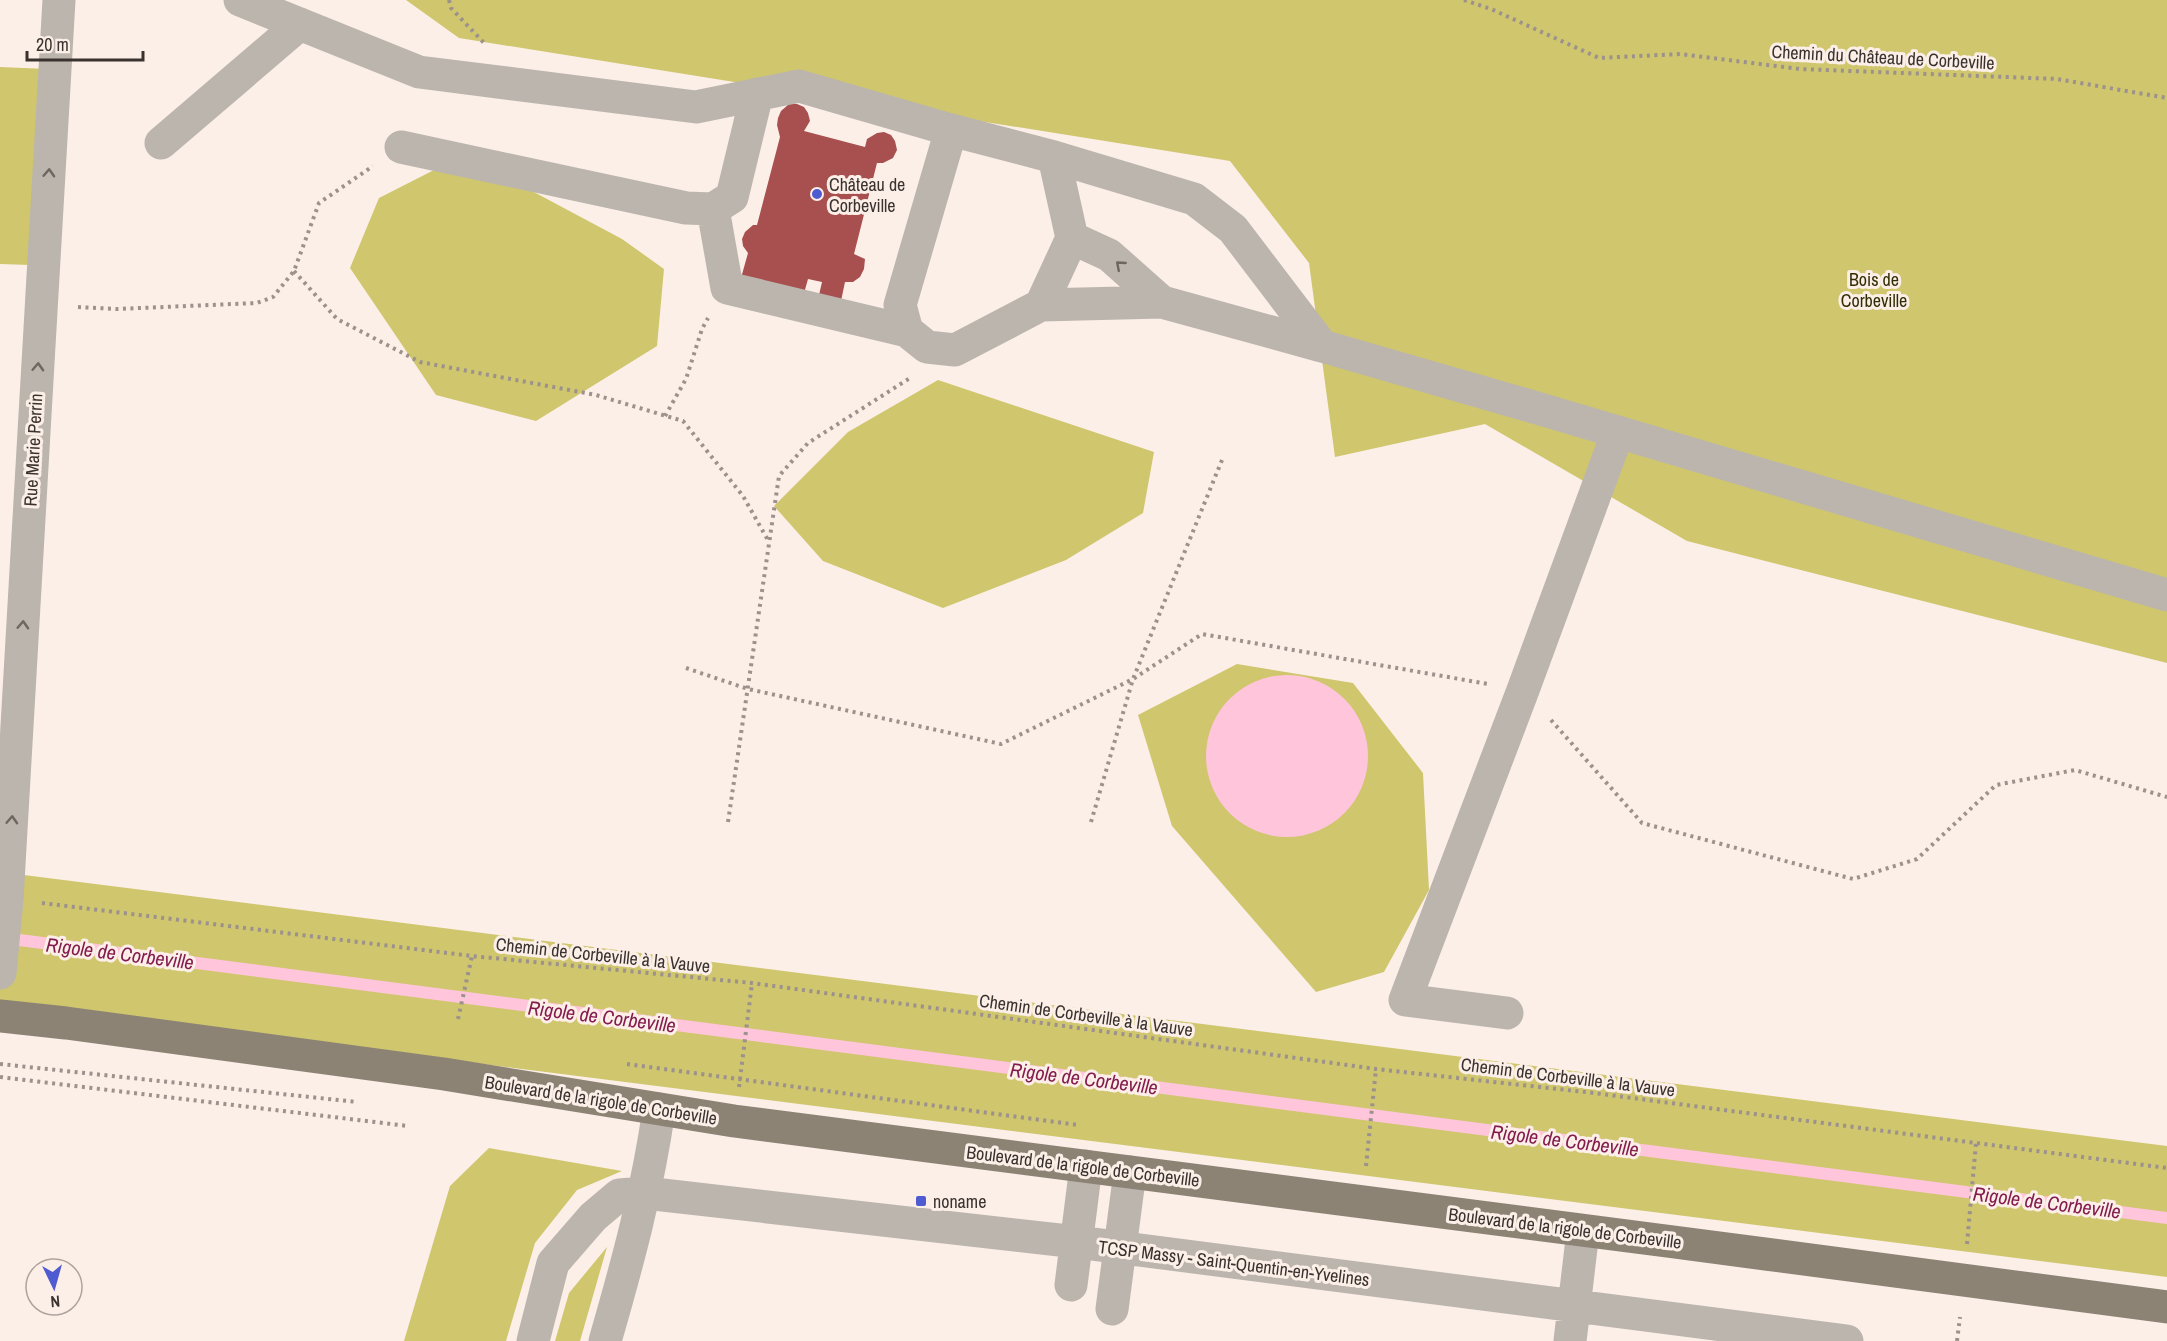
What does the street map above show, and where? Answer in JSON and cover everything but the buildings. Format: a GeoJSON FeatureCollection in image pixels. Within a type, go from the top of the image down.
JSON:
{"type":"FeatureCollection","features":[{"type":"Feature","properties":{"kind":"main road","name":"Boulevard de la rigole de Corbeville"},"geometry":{"type":"LineString","coordinates":[[0,1016],[444,1074],[734,1122],[2167,1307]]}},
{"type":"Feature","properties":{"kind":"street","name":"Rue Marie Perrin"},"geometry":{"type":"LineString","coordinates":[[1,968],[7,899],[59,0]]}},
{"type":"Feature","properties":{"kind":"street"},"geometry":{"type":"LineString","coordinates":[[240,0],[418,72],[696,107],[799,86],[1054,157],[1194,199],[1233,229],[1322,346]]}},
{"type":"Feature","properties":{"kind":"street"},"geometry":{"type":"LineString","coordinates":[[161,143],[300,24]]}},
{"type":"Feature","properties":{"kind":"street"},"geometry":{"type":"LineString","coordinates":[[401,147],[686,208],[713,209],[732,197],[757,94]]}},
{"type":"Feature","properties":{"kind":"street"},"geometry":{"type":"LineString","coordinates":[[907,331],[900,305],[951,130]]}},
{"type":"Feature","properties":{"kind":"street"},"geometry":{"type":"LineString","coordinates":[[1041,305],[1072,238],[1054,157]]}},
{"type":"Feature","properties":{"kind":"street"},"geometry":{"type":"LineString","coordinates":[[713,209],[727,288],[907,331],[927,347],[955,350],[1041,305],[1162,302],[1618,432],[2167,595]]}},
{"type":"Feature","properties":{"kind":"street"},"geometry":{"type":"LineString","coordinates":[[1072,238],[1109,255],[1162,302]]}},
{"type":"Feature","properties":{"kind":"street"},"geometry":{"type":"LineString","coordinates":[[1507,1013],[1405,1000],[1618,432]]}},
{"type":"Feature","properties":{"kind":"street"},"geometry":{"type":"LineString","coordinates":[[605,1341],[628,1263],[632,1194],[659,1109]]}},
{"type":"Feature","properties":{"kind":"street"},"geometry":{"type":"LineString","coordinates":[[1071,1285],[1086,1166]]}},
{"type":"Feature","properties":{"kind":"street"},"geometry":{"type":"LineString","coordinates":[[1112,1309],[1131,1172]]}},
{"type":"Feature","properties":{"kind":"street"},"geometry":{"type":"LineString","coordinates":[[533,1341],[553,1263],[593,1217],[632,1194]]}},
{"type":"Feature","properties":{"kind":"street","name":"TCSP Massy - Saint-Quentin-en-Yvelines"},"geometry":{"type":"LineString","coordinates":[[632,1194],[1077,1242],[1847,1341]]}},
{"type":"Feature","properties":{"kind":"street"},"geometry":{"type":"LineString","coordinates":[[1570,1341],[1583,1231]]}},
{"type":"Feature","properties":{"kind":"path","name":"Chemin du Château de Corbeville"},"geometry":{"type":"LineString","coordinates":[[1464,0],[1491,9],[1599,58],[1680,54],[1800,69],[2057,79],[2167,98]]}},
{"type":"Feature","properties":{"kind":"path"},"geometry":{"type":"LineString","coordinates":[[41,306],[117,309],[257,303],[273,297],[294,272],[319,204],[401,147]]}},
{"type":"Feature","properties":{"kind":"path"},"geometry":{"type":"LineString","coordinates":[[294,272],[337,319],[420,362],[596,395],[683,421],[743,496],[769,542]]}},
{"type":"Feature","properties":{"kind":"path"},"geometry":{"type":"LineString","coordinates":[[665,416],[686,380],[702,328],[727,288]]}},
{"type":"Feature","properties":{"kind":"path"},"geometry":{"type":"LineString","coordinates":[[728,822],[779,476],[808,443],[955,350]]}},
{"type":"Feature","properties":{"kind":"path"},"geometry":{"type":"LineString","coordinates":[[1091,822],[1133,679],[1222,460]]}},
{"type":"Feature","properties":{"kind":"path"},"geometry":{"type":"LineString","coordinates":[[686,668],[748,689],[1001,744],[1133,679],[1202,634],[1523,690],[1641,823],[1853,879],[1917,859],[1996,785],[2075,770],[2167,797]]}},
{"type":"Feature","properties":{"kind":"path","name":"Chemin de Corbeville à la Vauve"},"geometry":{"type":"LineString","coordinates":[[7,899],[472,956],[752,983],[1376,1069],[1594,1093],[2167,1168]]}},
{"type":"Feature","properties":{"kind":"path"},"geometry":{"type":"LineString","coordinates":[[458,1019],[472,956]]}},
{"type":"Feature","properties":{"kind":"path"},"geometry":{"type":"LineString","coordinates":[[745,1048],[752,983]]}},
{"type":"Feature","properties":{"kind":"path"},"geometry":{"type":"LineString","coordinates":[[0,1064],[367,1103]]}},
{"type":"Feature","properties":{"kind":"path"},"geometry":{"type":"LineString","coordinates":[[1369,1137],[1376,1069]]}},
{"type":"Feature","properties":{"kind":"path"},"geometry":{"type":"LineString","coordinates":[[0,1077],[408,1126]]}},
{"type":"Feature","properties":{"kind":"path"},"geometry":{"type":"LineString","coordinates":[[1970,1219],[1976,1143]]}},
{"type":"Feature","properties":{"kind":"green space","name":"Bois de Corbeville"},"geometry":{"type":"Polygon","coordinates":[[[406,0],[2167,0],[2167,663],[1687,541],[1485,424],[1335,457],[1309,263],[1230,161],[459,38],[406,0]]]}},
{"type":"Feature","properties":{"kind":"green space"},"geometry":{"type":"Polygon","coordinates":[[[0,67],[47,69],[31,265],[0,264],[0,67]]]}},
{"type":"Feature","properties":{"kind":"green space"},"geometry":{"type":"Polygon","coordinates":[[[483,165],[622,239],[664,269],[657,346],[536,421],[436,395],[350,268],[379,198],[436,169],[483,165]]]}},
{"type":"Feature","properties":{"kind":"green space"},"geometry":{"type":"Polygon","coordinates":[[[938,380],[1154,452],[1143,513],[1066,560],[943,608],[823,561],[774,506],[848,432],[938,380]]]}},
{"type":"Feature","properties":{"kind":"green space"},"geometry":{"type":"Polygon","coordinates":[[[1237,664],[1353,683],[1423,773],[1429,890],[1384,972],[1316,992],[1172,826],[1138,715],[1237,664]]]}},
{"type":"Feature","properties":{"kind":"green space"},"geometry":{"type":"Polygon","coordinates":[[[0,872],[2167,1146],[2167,1277],[0,1003],[0,872]]]}},
{"type":"Feature","properties":{"kind":"green space"},"geometry":{"type":"Polygon","coordinates":[[[489,1148],[622,1171],[577,1190],[535,1243],[506,1341],[404,1341],[450,1186],[489,1148]]]}},
{"type":"Feature","properties":{"kind":"green space"},"geometry":{"type":"Polygon","coordinates":[[[607,1247],[580,1341],[555,1341],[569,1293],[607,1247]]]}},
{"type":"Feature","properties":{"kind":"shaded area"},"geometry":{"type":"Polygon","coordinates":[[[1287,675],[1303,676],[1318,681],[1332,688],[1344,699],[1355,711],[1362,725],[1367,740],[1367,772],[1362,787],[1355,801],[1344,813],[1332,824],[1318,831],[1303,836],[1287,837],[1271,836],[1256,831],[1242,824],[1230,813],[1219,801],[1212,787],[1207,772],[1206,756],[1207,740],[1212,725],[1219,711],[1230,699],[1242,688],[1256,681],[1271,676],[1287,675]]]}},
{"type":"Feature","properties":{"kind":"waterway","name":"Rigole de Corbeville"},"geometry":{"type":"LineString","coordinates":[[4,938],[2167,1218]]}},
{"type":"Feature","properties":{"kind":"place","name":"Château de Corbeville"},"geometry":{"type":"Point","coordinates":[817,194]}},
{"type":"Feature","properties":{"kind":"place","name":"noname"},"geometry":{"type":"Point","coordinates":[921,1201]}}]}
